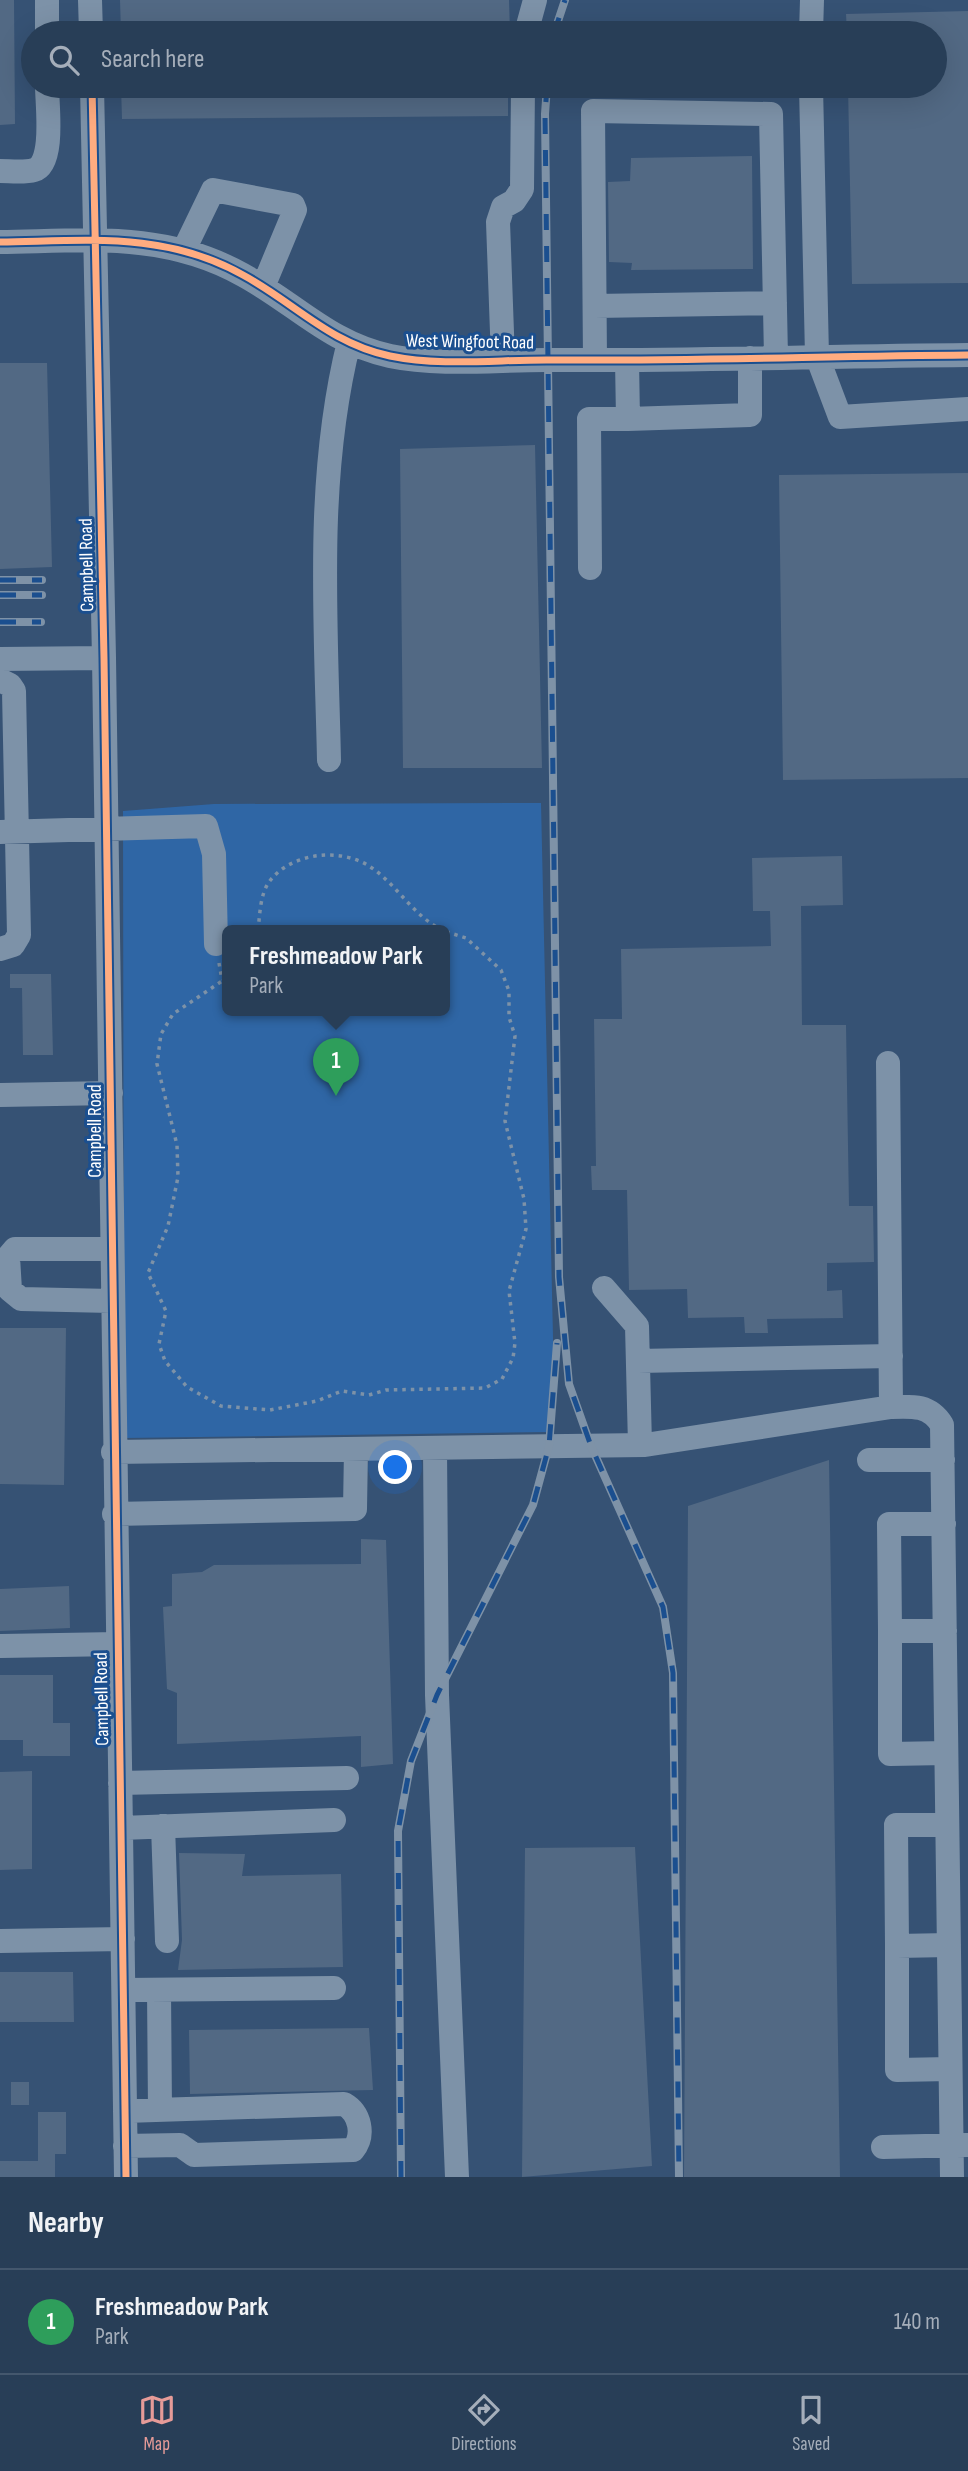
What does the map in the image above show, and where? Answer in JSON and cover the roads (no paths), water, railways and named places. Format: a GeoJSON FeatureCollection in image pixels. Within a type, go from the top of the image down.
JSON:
{"type":"FeatureCollection","features":[{"type":"Feature","properties":{"kind":"street"},"geometry":{"type":"LineString","coordinates":[[47,0],[47,21]]}},
{"type":"Feature","properties":{"kind":"street"},"geometry":{"type":"LineString","coordinates":[[90,0],[91,21]]}},
{"type":"Feature","properties":{"kind":"street"},"geometry":{"type":"LineString","coordinates":[[529,21],[535,0]]}},
{"type":"Feature","properties":{"kind":"street"},"geometry":{"type":"LineString","coordinates":[[811,21],[812,0]]}},
{"type":"Feature","properties":{"kind":"street"},"geometry":{"type":"LineString","coordinates":[[0,171],[34,170],[43,164],[48,149],[47,98]]}},
{"type":"Feature","properties":{"kind":"street","name":"Campbell Road"},"geometry":{"type":"LineString","coordinates":[[92,98],[104,658],[113,1452],[126,2177]]}},
{"type":"Feature","properties":{"kind":"street"},"geometry":{"type":"LineString","coordinates":[[503,360],[498,222],[503,207],[514,201],[522,189],[523,98]]}},
{"type":"Feature","properties":{"kind":"street"},"geometry":{"type":"LineString","coordinates":[[811,98],[817,356],[840,417],[968,409]]}},
{"type":"Feature","properties":{"kind":"street"},"geometry":{"type":"LineString","coordinates":[[596,360],[593,111],[771,114],[776,357]]}},
{"type":"Feature","properties":{"kind":"street"},"geometry":{"type":"LineString","coordinates":[[184,250],[213,190],[293,205],[295,210],[263,287]]}},
{"type":"Feature","properties":{"kind":"street","name":"West Wingfoot Road"},"geometry":{"type":"LineString","coordinates":[[0,242],[138,241],[184,250],[209,259],[263,287],[308,320],[349,342],[404,358],[627,360],[968,355]]}},
{"type":"Feature","properties":{"kind":"street"},"geometry":{"type":"LineString","coordinates":[[595,306],[775,303]]}},
{"type":"Feature","properties":{"kind":"street"},"geometry":{"type":"LineString","coordinates":[[329,760],[324,542],[336,394],[349,342]]}},
{"type":"Feature","properties":{"kind":"street"},"geometry":{"type":"LineString","coordinates":[[590,568],[589,419],[750,415],[750,358]]}},
{"type":"Feature","properties":{"kind":"street"},"geometry":{"type":"LineString","coordinates":[[627,360],[628,419]]}},
{"type":"Feature","properties":{"kind":"street"},"geometry":{"type":"LineString","coordinates":[[0,659],[104,658]]}},
{"type":"Feature","properties":{"kind":"street"},"geometry":{"type":"LineString","coordinates":[[0,680],[10,685],[14,691],[8,832],[19,935],[13,945],[0,949]]}},
{"type":"Feature","properties":{"kind":"street"},"geometry":{"type":"LineString","coordinates":[[8,832],[206,826],[214,854],[216,944]]}},
{"type":"Feature","properties":{"kind":"street"},"geometry":{"type":"LineString","coordinates":[[888,1063],[891,1407]]}},
{"type":"Feature","properties":{"kind":"street"},"geometry":{"type":"LineString","coordinates":[[0,1095],[111,1093]]}},
{"type":"Feature","properties":{"kind":"street"},"geometry":{"type":"LineString","coordinates":[[112,1250],[6,1249],[8,1283],[14,1296],[21,1299],[112,1301]]}},
{"type":"Feature","properties":{"kind":"street"},"geometry":{"type":"LineString","coordinates":[[604,1288],[637,1326],[640,1445]]}},
{"type":"Feature","properties":{"kind":"street"},"geometry":{"type":"LineString","coordinates":[[638,1362],[891,1356]]}},
{"type":"Feature","properties":{"kind":"street"},"geometry":{"type":"LineString","coordinates":[[113,1452],[640,1445],[891,1407],[913,1406],[936,1415],[942,1425],[943,1460],[950,2069],[960,2146],[952,2177]]}},
{"type":"Feature","properties":{"kind":"street"},"geometry":{"type":"LineString","coordinates":[[114,1514],[355,1509],[356,1449]]}},
{"type":"Feature","properties":{"kind":"street"},"geometry":{"type":"LineString","coordinates":[[435,1449],[437,1695],[457,2177]]}},
{"type":"Feature","properties":{"kind":"street"},"geometry":{"type":"LineString","coordinates":[[869,1460],[943,1460]]}},
{"type":"Feature","properties":{"kind":"street"},"geometry":{"type":"LineString","coordinates":[[944,1524],[889,1524],[890,1754],[947,1753]]}},
{"type":"Feature","properties":{"kind":"street"},"geometry":{"type":"LineString","coordinates":[[890,1631],[945,1631]]}},
{"type":"Feature","properties":{"kind":"street"},"geometry":{"type":"LineString","coordinates":[[1,1646],[117,1644]]}},
{"type":"Feature","properties":{"kind":"street"},"geometry":{"type":"LineString","coordinates":[[120,1783],[346,1778]]}},
{"type":"Feature","properties":{"kind":"street"},"geometry":{"type":"LineString","coordinates":[[121,1828],[334,1820]]}},
{"type":"Feature","properties":{"kind":"street"},"geometry":{"type":"LineString","coordinates":[[947,1825],[897,1825],[897,2070],[950,2069]]}},
{"type":"Feature","properties":{"kind":"street"},"geometry":{"type":"LineString","coordinates":[[163,1826],[167,1941]]}},
{"type":"Feature","properties":{"kind":"street"},"geometry":{"type":"LineString","coordinates":[[0,1941],[123,1939]]}},
{"type":"Feature","properties":{"kind":"street"},"geometry":{"type":"LineString","coordinates":[[897,1946],[949,1945]]}},
{"type":"Feature","properties":{"kind":"street"},"geometry":{"type":"LineString","coordinates":[[124,1990],[334,1988]]}},
{"type":"Feature","properties":{"kind":"street"},"geometry":{"type":"LineString","coordinates":[[159,1990],[160,2110]]}},
{"type":"Feature","properties":{"kind":"street"},"geometry":{"type":"LineString","coordinates":[[125,2111],[344,2104],[353,2109],[359,2118],[359,2143],[353,2150],[194,2155],[180,2145],[125,2146]]}},
{"type":"Feature","properties":{"kind":"street"},"geometry":{"type":"LineString","coordinates":[[883,2147],[960,2146]]}},
{"type":"Feature","properties":{"kind":"railway"},"geometry":{"type":"LineString","coordinates":[[558,21],[565,0]]}},
{"type":"Feature","properties":{"kind":"railway"},"geometry":{"type":"LineString","coordinates":[[546,98],[559,1277],[569,1384],[591,1446],[663,1607],[673,1673],[679,2177]]}},
{"type":"Feature","properties":{"kind":"railway"},"geometry":{"type":"LineString","coordinates":[[0,580],[42,580]]}},
{"type":"Feature","properties":{"kind":"railway"},"geometry":{"type":"LineString","coordinates":[[0,595],[42,595]]}},
{"type":"Feature","properties":{"kind":"railway"},"geometry":{"type":"LineString","coordinates":[[0,622],[41,622]]}},
{"type":"Feature","properties":{"kind":"railway"},"geometry":{"type":"LineString","coordinates":[[401,2177],[398,1831],[411,1761],[437,1695],[533,1505],[549,1446],[557,1343]]}},
{"type":"Feature","properties":{"kind":"place","name":"Freshmeadow Park"},"geometry":{"type":"Point","coordinates":[336,1096]}}]}
